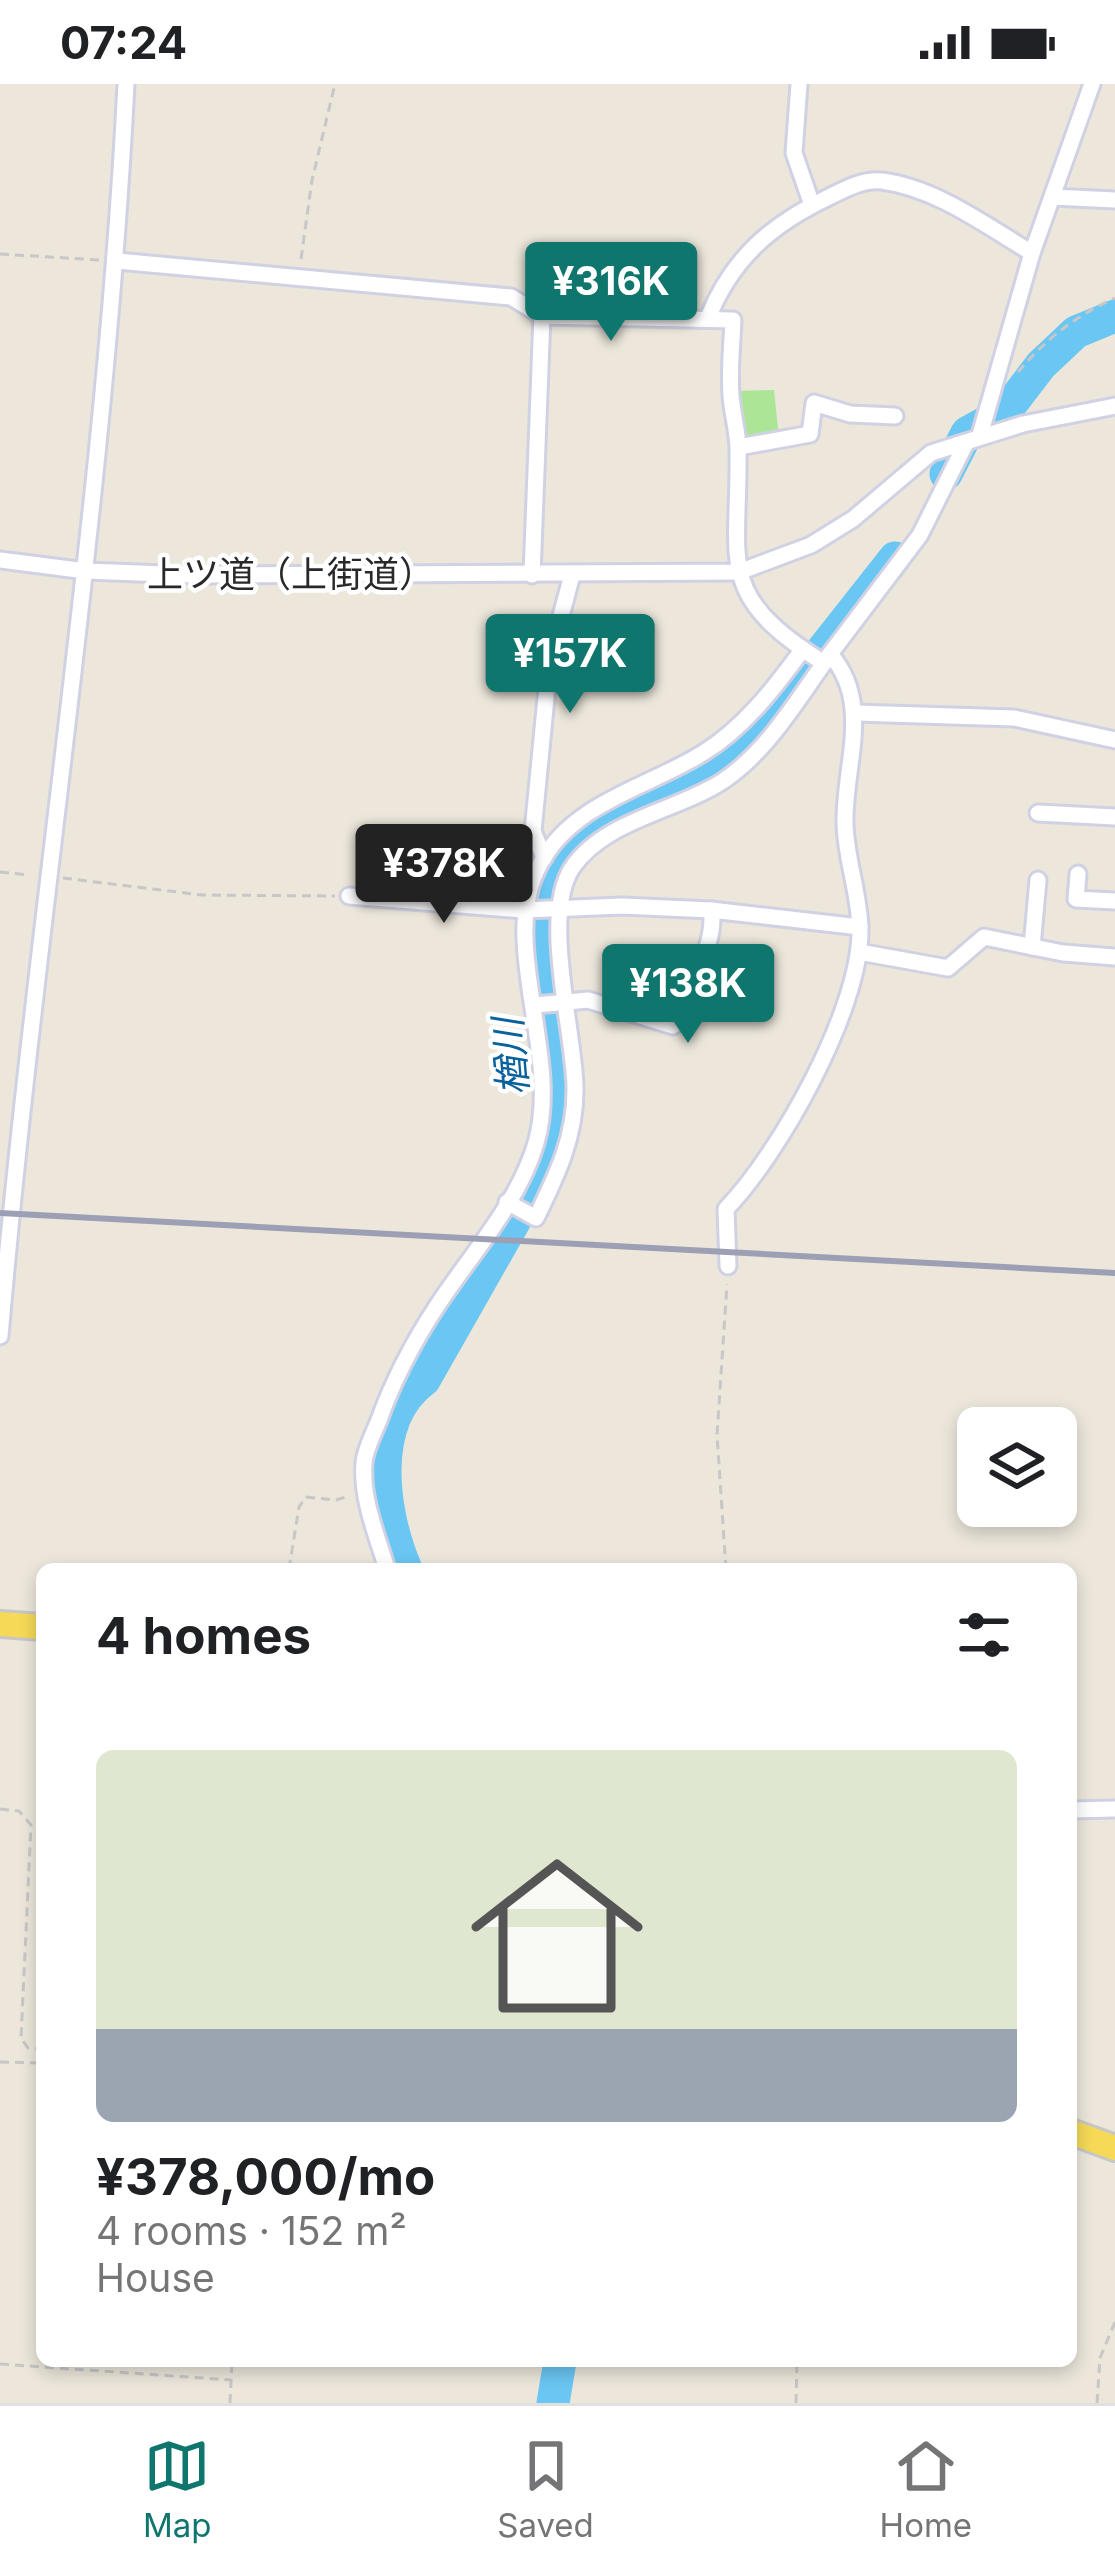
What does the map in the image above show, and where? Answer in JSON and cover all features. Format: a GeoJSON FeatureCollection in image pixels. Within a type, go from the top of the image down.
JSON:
{"type":"FeatureCollection","features":[{"type":"Feature","properties":{"kind":"main road"},"geometry":{"type":"LineString","coordinates":[[0,1624],[36,1627]]}},
{"type":"Feature","properties":{"kind":"main road"},"geometry":{"type":"LineString","coordinates":[[1077,2134],[1115,2148]]}},
{"type":"Feature","properties":{"kind":"street"},"geometry":{"type":"LineString","coordinates":[[0,1336],[86,571],[117,261],[126,84]]}},
{"type":"Feature","properties":{"kind":"street"},"geometry":{"type":"LineString","coordinates":[[799,84],[794,152],[812,205]]}},
{"type":"Feature","properties":{"kind":"street"},"geometry":{"type":"LineString","coordinates":[[507,1202],[536,1218],[562,1166],[573,1127],[575,1086],[558,908],[570,871],[612,834],[717,785],[745,765],[817,656],[920,535],[973,439],[994,388],[1032,253],[1092,84]]}},
{"type":"Feature","properties":{"kind":"street"},"geometry":{"type":"LineString","coordinates":[[708,318],[720,287],[741,256],[777,225],[874,180],[945,202],[1032,253]]}},
{"type":"Feature","properties":{"kind":"street"},"geometry":{"type":"LineString","coordinates":[[1052,196],[1115,200]]}},
{"type":"Feature","properties":{"kind":"street"},"geometry":{"type":"LineString","coordinates":[[117,261],[511,297],[542,316],[733,320],[731,393],[739,447],[733,548],[739,572],[768,626],[817,656],[856,713],[844,825],[860,927],[845,1011],[829,1048],[757,1178],[726,1209],[728,1266]]}},
{"type":"Feature","properties":{"kind":"street"},"geometry":{"type":"LineString","coordinates":[[532,575],[542,316]]}},
{"type":"Feature","properties":{"kind":"street"},"geometry":{"type":"LineString","coordinates":[[739,447],[810,434],[814,403],[850,414],[895,416]]}},
{"type":"Feature","properties":{"kind":"street","name":"上ツ道（上街道）"},"geometry":{"type":"LineString","coordinates":[[0,560],[86,571],[739,572],[811,544],[854,519],[931,453],[1115,406]]}},
{"type":"Feature","properties":{"kind":"street"},"geometry":{"type":"LineString","coordinates":[[544,859],[533,831],[550,656],[572,575]]}},
{"type":"Feature","properties":{"kind":"street"},"geometry":{"type":"LineString","coordinates":[[385,1563],[369,1511],[364,1461],[387,1399],[436,1308],[507,1202],[536,1143],[544,1082],[527,909],[544,859],[562,834],[598,805],[706,752],[817,656]]}},
{"type":"Feature","properties":{"kind":"street"},"geometry":{"type":"LineString","coordinates":[[856,713],[1014,718],[1115,740]]}},
{"type":"Feature","properties":{"kind":"street"},"geometry":{"type":"LineString","coordinates":[[1038,813],[1115,817]]}},
{"type":"Feature","properties":{"kind":"street"},"geometry":{"type":"LineString","coordinates":[[1078,874],[1076,899],[1115,901]]}},
{"type":"Feature","properties":{"kind":"street"},"geometry":{"type":"LineString","coordinates":[[1032,947],[1038,880]]}},
{"type":"Feature","properties":{"kind":"street"},"geometry":{"type":"LineString","coordinates":[[349,896],[527,909],[711,910],[860,927]]}},
{"type":"Feature","properties":{"kind":"street"},"geometry":{"type":"LineString","coordinates":[[536,1005],[588,1000],[673,1026],[699,958],[710,946],[711,910]]}},
{"type":"Feature","properties":{"kind":"street"},"geometry":{"type":"LineString","coordinates":[[859,952],[948,968],[984,937],[1115,957]]}},
{"type":"Feature","properties":{"kind":"street"},"geometry":{"type":"LineString","coordinates":[[1077,1810],[1115,1809]]}},
{"type":"Feature","properties":{"kind":"path"},"geometry":{"type":"LineString","coordinates":[[298,277],[335,84]]}},
{"type":"Feature","properties":{"kind":"path"},"geometry":{"type":"LineString","coordinates":[[0,254],[117,261]]}},
{"type":"Feature","properties":{"kind":"path"},"geometry":{"type":"LineString","coordinates":[[994,388],[1007,384],[1049,336],[1074,317],[1115,298]]}},
{"type":"Feature","properties":{"kind":"path"},"geometry":{"type":"LineString","coordinates":[[0,872],[202,895],[349,896]]}},
{"type":"Feature","properties":{"kind":"path"},"geometry":{"type":"LineString","coordinates":[[726,1563],[717,1435],[728,1266]]}},
{"type":"Feature","properties":{"kind":"path"},"geometry":{"type":"LineString","coordinates":[[291,1563],[299,1507],[306,1497],[348,1497],[364,1461]]}},
{"type":"Feature","properties":{"kind":"path"},"geometry":{"type":"LineString","coordinates":[[0,1809],[20,1811],[32,1826],[21,2038],[28,2048],[36,2049]]}},
{"type":"Feature","properties":{"kind":"path"},"geometry":{"type":"LineString","coordinates":[[0,2062],[36,2063]]}},
{"type":"Feature","properties":{"kind":"path"},"geometry":{"type":"LineString","coordinates":[[1097,2403],[1100,2358],[1115,2322]]}},
{"type":"Feature","properties":{"kind":"path"},"geometry":{"type":"LineString","coordinates":[[0,2364],[36,2366]]}},
{"type":"Feature","properties":{"kind":"path"},"geometry":{"type":"LineString","coordinates":[[43,2367],[231,2380]]}},
{"type":"Feature","properties":{"kind":"path"},"geometry":{"type":"LineString","coordinates":[[230,2403],[232,2367]]}},
{"type":"Feature","properties":{"kind":"path"},"geometry":{"type":"LineString","coordinates":[[796,2403],[797,2367]]}},
{"type":"Feature","properties":{"kind":"green space"},"geometry":{"type":"Polygon","coordinates":[[[774,390],[779,438],[741,444],[733,391],[774,390]]]}},
{"type":"Feature","properties":{"kind":"waterway","name":"楢川"},"geometry":{"type":"LineString","coordinates":[[946,474],[967,433],[1005,412],[1041,365],[1076,332],[1115,316]]}},
{"type":"Feature","properties":{"kind":"waterway","name":"楢川"},"geometry":{"type":"LineString","coordinates":[[404,1563],[386,1496],[387,1443],[394,1419],[424,1380],[540,1176],[555,1132],[559,1089],[539,928],[546,882],[574,843],[607,819],[685,790],[726,766],[895,558]]}},
{"type":"Feature","properties":{"kind":"waterway","name":"楢川"},"geometry":{"type":"LineString","coordinates":[[553,2403],[559,2367]]}},
{"type":"Feature","properties":{"kind":"railway"},"geometry":{"type":"LineString","coordinates":[[0,1213],[1115,1273]]}}]}
